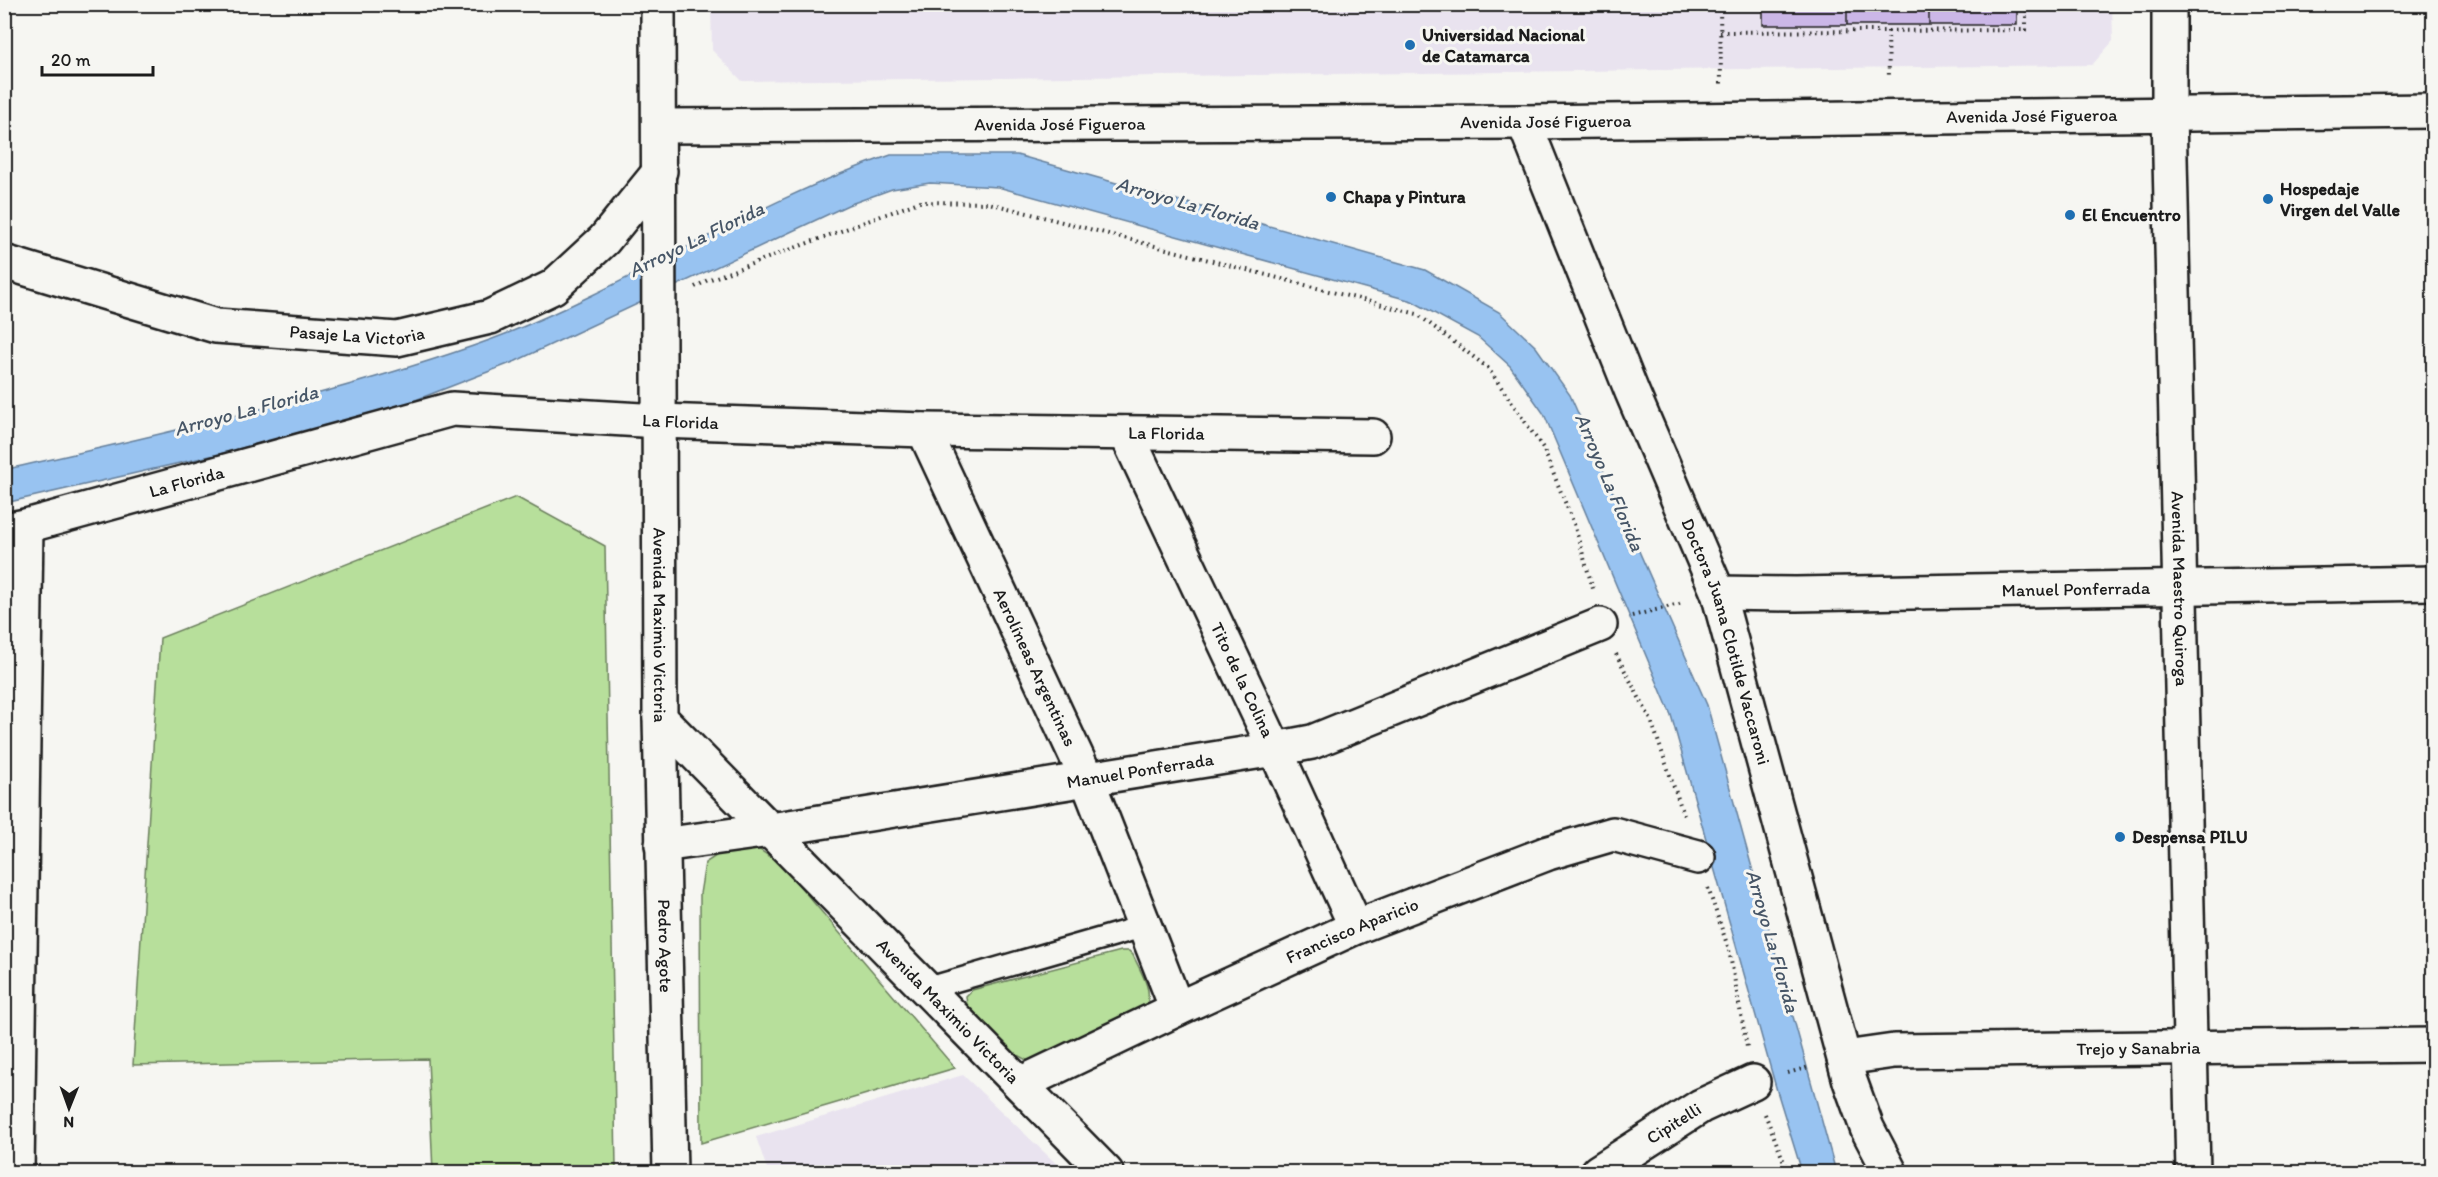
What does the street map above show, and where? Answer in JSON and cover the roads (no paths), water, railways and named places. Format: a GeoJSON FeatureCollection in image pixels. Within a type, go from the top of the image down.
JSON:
{"type":"FeatureCollection","features":[{"type":"Feature","properties":{"kind":"street","name":"Avenida Maximio Victoria"},"geometry":{"type":"LineString","coordinates":[[658,4],[660,718],[1106,1173]]}},
{"type":"Feature","properties":{"kind":"street","name":"Avenida Maestro Quiroga"},"geometry":{"type":"LineString","coordinates":[[2169,4],[2169,114],[2193,1173]]}},
{"type":"Feature","properties":{"kind":"street","name":"Avenida José Figueroa"},"geometry":{"type":"LineString","coordinates":[[660,126],[1524,122],[2433,111]]}},
{"type":"Feature","properties":{"kind":"street","name":"Doctora Juana Clotilde Vaccaroni"},"geometry":{"type":"LineString","coordinates":[[1524,122],[1632,392],[1718,593],[1850,1081],[1867,1128],[1890,1173]]}},
{"type":"Feature","properties":{"kind":"street","name":"Pasaje La Victoria"},"geometry":{"type":"LineString","coordinates":[[4,262],[216,326],[397,339],[490,317],[553,287],[603,240],[660,171]]}},
{"type":"Feature","properties":{"kind":"street","name":"La Florida"},"geometry":{"type":"LineString","coordinates":[[15,528],[452,409],[659,422],[924,430],[1373,436]]}},
{"type":"Feature","properties":{"kind":"street","name":"Aerolíneas Argentinas"},"geometry":{"type":"LineString","coordinates":[[924,430],[1087,779],[1177,1009]]}},
{"type":"Feature","properties":{"kind":"street","name":"Tito de la Colina"},"geometry":{"type":"LineString","coordinates":[[1126,433],[1356,927]]}},
{"type":"Feature","properties":{"kind":"street"},"geometry":{"type":"LineString","coordinates":[[15,528],[17,1173]]}},
{"type":"Feature","properties":{"kind":"street","name":"Manuel Ponferrada"},"geometry":{"type":"LineString","coordinates":[[1718,593],[1796,594],[2433,583]]}},
{"type":"Feature","properties":{"kind":"street","name":"Manuel Ponferrada"},"geometry":{"type":"LineString","coordinates":[[662,845],[1275,750],[1312,742],[1600,625]]}},
{"type":"Feature","properties":{"kind":"street","name":"Pedro Agote"},"geometry":{"type":"LineString","coordinates":[[660,718],[670,1173]]}},
{"type":"Feature","properties":{"kind":"street","name":"Francisco Aparicio"},"geometry":{"type":"LineString","coordinates":[[1020,1084],[1356,927],[1548,854],[1613,834],[1698,857]]}},
{"type":"Feature","properties":{"kind":"street","name":"Trejo y Sanabria"},"geometry":{"type":"LineString","coordinates":[[1845,1058],[1894,1051],[2433,1045]]}},
{"type":"Feature","properties":{"kind":"street","name":"Cipitelli"},"geometry":{"type":"LineString","coordinates":[[1598,1173],[1701,1106],[1753,1082]]}},
{"type":"Feature","properties":{"kind":"lane"},"geometry":{"type":"LineString","coordinates":[[926,989],[1145,926]]}},
{"type":"Feature","properties":{"kind":"water"},"geometry":{"type":"Polygon","coordinates":[[[891,155],[1017,155],[1425,270],[1499,312],[1536,347],[1570,395],[1707,705],[1836,1172],[1802,1172],[1671,715],[1544,414],[1510,366],[1478,337],[1412,301],[998,187],[930,183],[892,189],[848,205],[516,361],[395,408],[219,454],[5,503],[4,470],[287,402],[464,349],[557,312],[793,194],[891,155]]]}},
{"type":"Feature","properties":{"kind":"place","name":"Universidad Nacional de Catamarca"},"geometry":{"type":"Point","coordinates":[1410,45]}},
{"type":"Feature","properties":{"kind":"place","name":"Chapa y Pintura"},"geometry":{"type":"Point","coordinates":[1331,197]}},
{"type":"Feature","properties":{"kind":"place","name":"Hospedaje Virgen del Valle"},"geometry":{"type":"Point","coordinates":[2268,199]}},
{"type":"Feature","properties":{"kind":"place","name":"El Encuentro"},"geometry":{"type":"Point","coordinates":[2070,215]}},
{"type":"Feature","properties":{"kind":"place","name":"Despensa PILU"},"geometry":{"type":"Point","coordinates":[2120,837]}},
{"type":"Feature","properties":{"kind":"water label","name":"Arroyo La Florida"},"geometry":{"type":"Point","coordinates":[1188,203]}},
{"type":"Feature","properties":{"kind":"water label","name":"Arroyo La Florida"},"geometry":{"type":"Point","coordinates":[696,239]}},
{"type":"Feature","properties":{"kind":"water label","name":"Arroyo La Florida"},"geometry":{"type":"Point","coordinates":[246,410]}},
{"type":"Feature","properties":{"kind":"water label","name":"Arroyo La Florida"},"geometry":{"type":"Point","coordinates":[1610,482]}},
{"type":"Feature","properties":{"kind":"water label","name":"Arroyo La Florida"},"geometry":{"type":"Point","coordinates":[1773,941]}}]}
